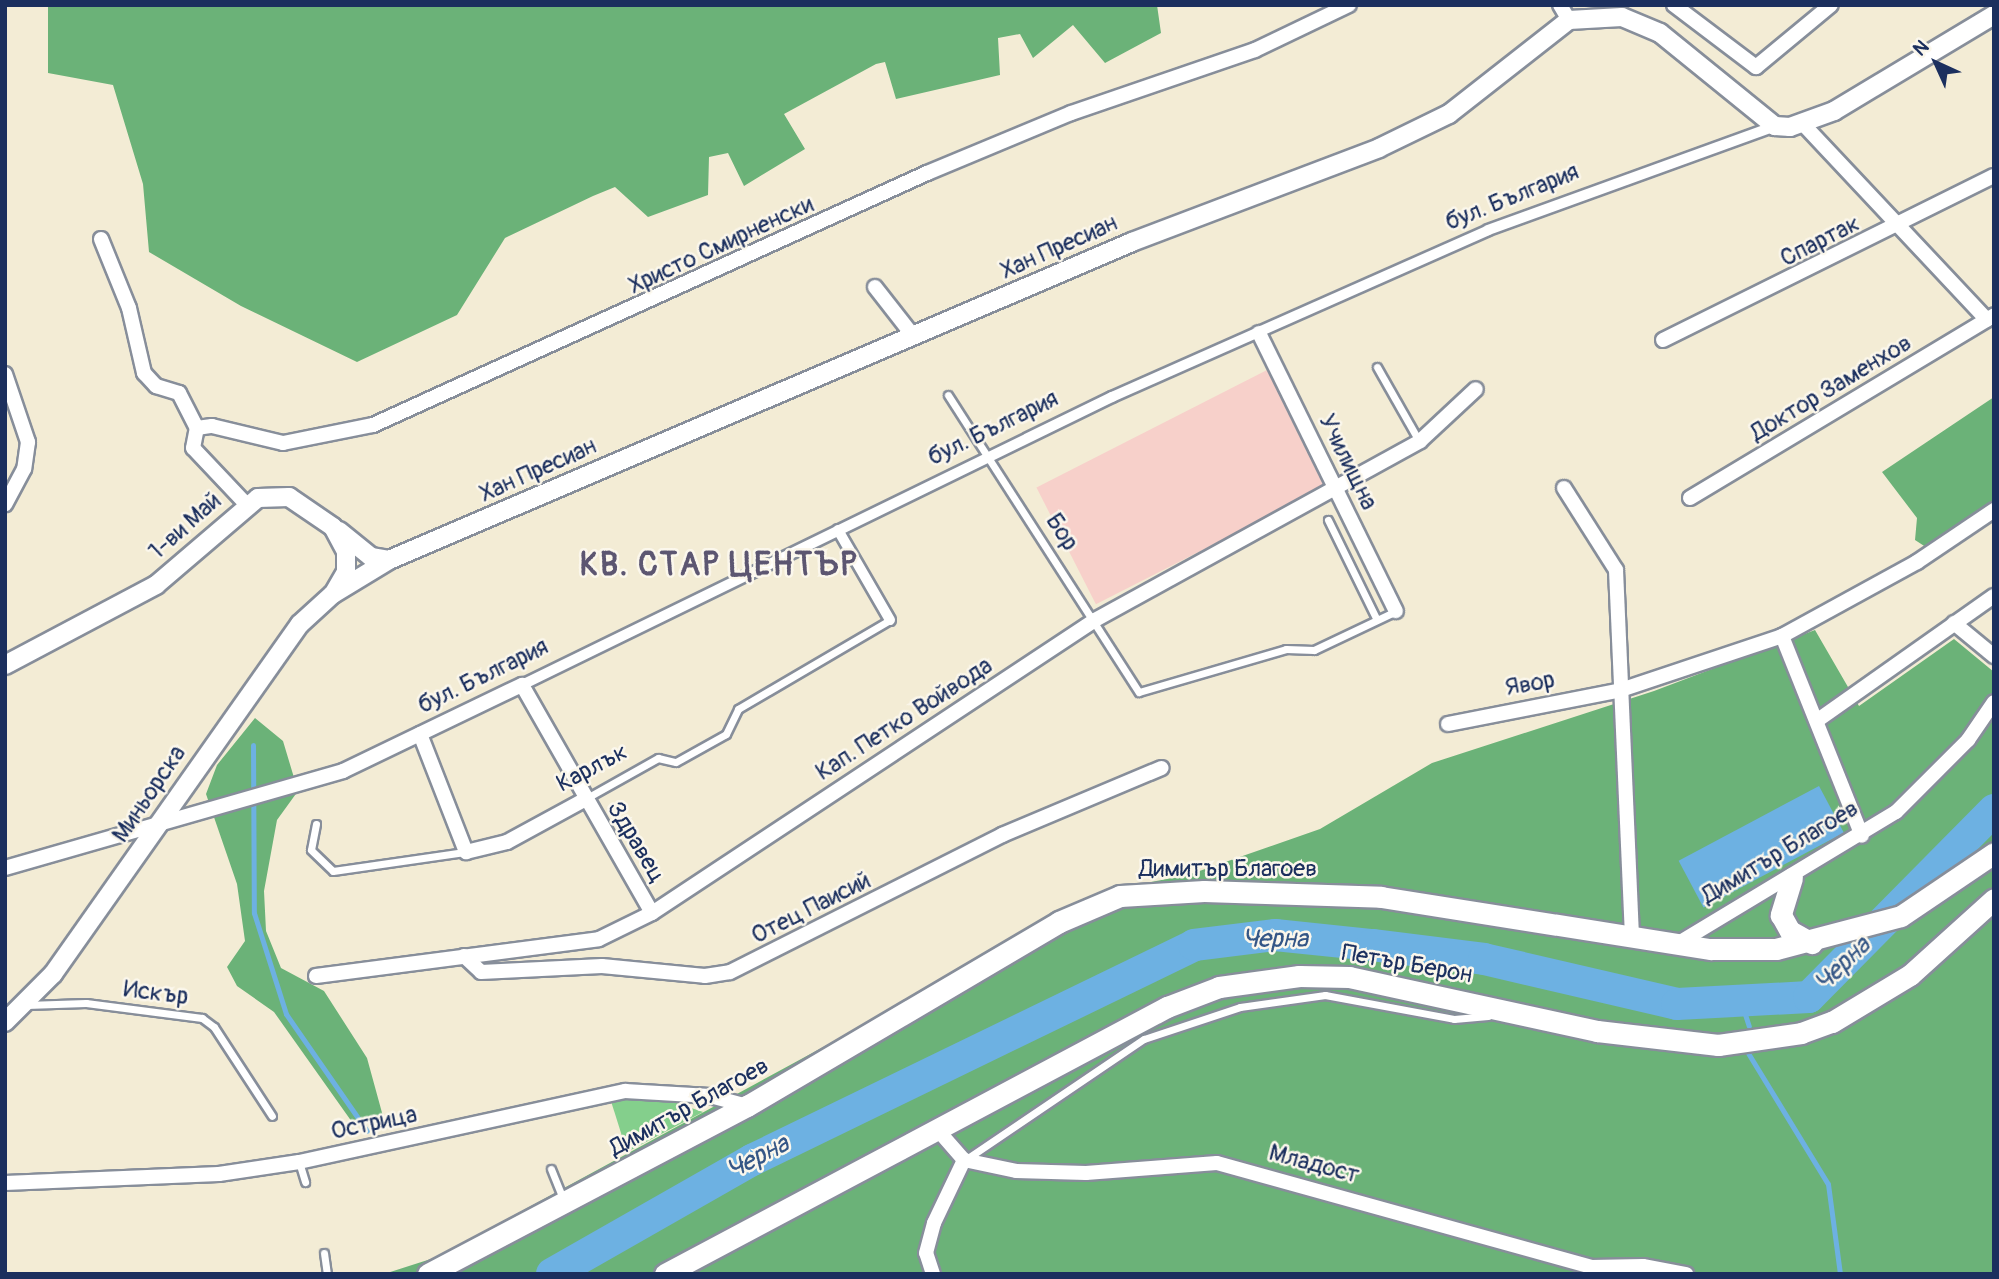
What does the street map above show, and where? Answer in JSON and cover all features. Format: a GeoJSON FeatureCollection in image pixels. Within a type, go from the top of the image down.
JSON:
{"type":"FeatureCollection","features":[{"type":"Feature","properties":{"kind":"main road"},"geometry":{"type":"LineString","coordinates":[[1676,944],[1742,951],[1819,942],[1901,916],[1944,892],[1994,853]]}},
{"type":"Feature","properties":{"kind":"main road"},"geometry":{"type":"LineString","coordinates":[[1792,878],[1781,915],[1790,931],[1819,942]]}},
{"type":"Feature","properties":{"kind":"main road","name":"Димитър Благоев"},"geometry":{"type":"LineString","coordinates":[[428,1274],[566,1205],[747,1106],[1059,922],[1120,896],[1204,891],[1381,897],[1676,944]]}},
{"type":"Feature","properties":{"kind":"main road","name":"Петър Берон"},"geometry":{"type":"LineString","coordinates":[[665,1274],[1185,998],[1259,979],[1349,977],[1675,1043],[1718,1045],[1801,1033],[1889,990],[1994,899]]}},
{"type":"Feature","properties":{"kind":"street","name":"Христо Смирненски"},"geometry":{"type":"LineString","coordinates":[[197,428],[283,443],[373,425],[927,173],[1071,113],[1255,50],[1349,5]]}},
{"type":"Feature","properties":{"kind":"street"},"geometry":{"type":"LineString","coordinates":[[1674,5],[1756,67],[1831,5]]}},
{"type":"Feature","properties":{"kind":"street","name":"Хан Пресиан"},"geometry":{"type":"LineString","coordinates":[[333,594],[389,560],[1132,242],[1399,138],[1448,114],[1570,15],[1622,17],[1660,33],[1775,126]]}},
{"type":"Feature","properties":{"kind":"street","name":"бул. България"},"geometry":{"type":"LineString","coordinates":[[5,868],[109,833],[160,825],[309,783],[420,734],[838,530],[1259,333],[1557,204],[1703,149],[1775,126],[1804,125],[1994,15]]}},
{"type":"Feature","properties":{"kind":"street"},"geometry":{"type":"LineString","coordinates":[[1804,125],[1990,318]]}},
{"type":"Feature","properties":{"kind":"street","name":"Спартак"},"geometry":{"type":"LineString","coordinates":[[1663,340],[1899,226],[1994,176]]}},
{"type":"Feature","properties":{"kind":"street"},"geometry":{"type":"LineString","coordinates":[[101,239],[129,308],[144,373],[156,386],[179,393],[197,428],[193,448],[246,504]]}},
{"type":"Feature","properties":{"kind":"street"},"geometry":{"type":"LineString","coordinates":[[875,287],[914,337]]}},
{"type":"Feature","properties":{"kind":"street","name":"Доктор Заменхов"},"geometry":{"type":"LineString","coordinates":[[1689,498],[1990,318]]}},
{"type":"Feature","properties":{"kind":"street","name":"Училищна"},"geometry":{"type":"LineString","coordinates":[[1259,333],[1396,611]]}},
{"type":"Feature","properties":{"kind":"street"},"geometry":{"type":"LineString","coordinates":[[5,374],[29,442],[24,469],[5,504]]}},
{"type":"Feature","properties":{"kind":"street","name":"Кап. Петко Войвода"},"geometry":{"type":"LineString","coordinates":[[316,976],[599,939],[652,913],[1095,620],[1420,441],[1476,388]]}},
{"type":"Feature","properties":{"kind":"street"},"geometry":{"type":"LineString","coordinates":[[1564,488],[1616,570],[1632,937]]}},
{"type":"Feature","properties":{"kind":"street","name":"1-ви Май"},"geometry":{"type":"LineString","coordinates":[[5,665],[156,585],[246,504],[289,497],[371,557],[389,560]]}},
{"type":"Feature","properties":{"kind":"street","name":"Явор"},"geometry":{"type":"LineString","coordinates":[[1448,724],[1621,690],[1782,636],[1917,562],[1994,510]]}},
{"type":"Feature","properties":{"kind":"street"},"geometry":{"type":"LineString","coordinates":[[333,527],[346,551],[346,572],[333,594]]}},
{"type":"Feature","properties":{"kind":"street"},"geometry":{"type":"LineString","coordinates":[[838,530],[890,620]]}},
{"type":"Feature","properties":{"kind":"street","name":"Миньорска"},"geometry":{"type":"LineString","coordinates":[[5,1022],[26,1005],[160,825],[267,665],[333,594]]}},
{"type":"Feature","properties":{"kind":"street"},"geometry":{"type":"LineString","coordinates":[[1818,720],[1994,596]]}},
{"type":"Feature","properties":{"kind":"street"},"geometry":{"type":"LineString","coordinates":[[1954,623],[1994,656]]}},
{"type":"Feature","properties":{"kind":"street"},"geometry":{"type":"LineString","coordinates":[[1782,636],[1818,720],[1861,836]]}},
{"type":"Feature","properties":{"kind":"street","name":"Здравец"},"geometry":{"type":"LineString","coordinates":[[522,685],[584,800],[652,913]]}},
{"type":"Feature","properties":{"kind":"street","name":"Димитър Благоев"},"geometry":{"type":"LineString","coordinates":[[1676,944],[1792,878],[1896,812],[1968,740],[1994,702]]}},
{"type":"Feature","properties":{"kind":"street"},"geometry":{"type":"LineString","coordinates":[[420,734],[466,852]]}},
{"type":"Feature","properties":{"kind":"street","name":"Отец Паисий"},"geometry":{"type":"LineString","coordinates":[[464,956],[481,972],[602,966],[705,976],[730,972],[1002,835],[1161,768]]}},
{"type":"Feature","properties":{"kind":"street","name":"Карлък"},"geometry":{"type":"LineString","coordinates":[[466,852],[507,842],[584,800]]}},
{"type":"Feature","properties":{"kind":"street","name":"Острица"},"geometry":{"type":"LineString","coordinates":[[5,1183],[219,1174],[299,1162],[625,1091],[710,1096],[747,1106]]}},
{"type":"Feature","properties":{"kind":"street"},"geometry":{"type":"LineString","coordinates":[[933,1274],[926,1253],[934,1223],[964,1160],[936,1128]]}},
{"type":"Feature","properties":{"kind":"street","name":"Младост"},"geometry":{"type":"LineString","coordinates":[[964,1160],[1086,1173],[1217,1163],[1590,1271],[1643,1266],[1686,1274]]}},
{"type":"Feature","properties":{"kind":"lane"},"geometry":{"type":"LineString","coordinates":[[1377,367],[1420,441]]}},
{"type":"Feature","properties":{"kind":"lane","name":"Бор"},"geometry":{"type":"LineString","coordinates":[[948,394],[991,457],[1139,692],[1286,649],[1314,650],[1377,620]]}},
{"type":"Feature","properties":{"kind":"lane"},"geometry":{"type":"LineString","coordinates":[[1328,520],[1377,620],[1396,611]]}},
{"type":"Feature","properties":{"kind":"lane","name":"Карлък"},"geometry":{"type":"LineString","coordinates":[[584,800],[658,758],[676,762],[726,734],[738,709],[890,620]]}},
{"type":"Feature","properties":{"kind":"lane","name":"Карлък"},"geometry":{"type":"LineString","coordinates":[[316,824],[311,850],[332,871],[466,852]]}},
{"type":"Feature","properties":{"kind":"lane"},"geometry":{"type":"LineString","coordinates":[[964,1160],[1144,1039],[1240,1007],[1325,995],[1454,1019],[1498,1015]]}},
{"type":"Feature","properties":{"kind":"lane","name":"Искър"},"geometry":{"type":"LineString","coordinates":[[26,1005],[86,1003],[202,1018],[214,1027],[272,1116]]}},
{"type":"Feature","properties":{"kind":"lane"},"geometry":{"type":"LineString","coordinates":[[299,1162],[305,1182]]}},
{"type":"Feature","properties":{"kind":"lane"},"geometry":{"type":"LineString","coordinates":[[551,1169],[566,1205]]}},
{"type":"Feature","properties":{"kind":"lane"},"geometry":{"type":"LineString","coordinates":[[324,1253],[327,1274]]}},
{"type":"Feature","properties":{"kind":"shaded area"},"geometry":{"type":"Polygon","coordinates":[[[1269,369],[1328,486],[1096,604],[1036,487],[1269,369]]]}},
{"type":"Feature","properties":{"kind":"green space"},"geometry":{"type":"Polygon","coordinates":[[[48,5],[1157,5],[1161,33],[1105,63],[1073,25],[1033,58],[1020,34],[998,38],[1000,75],[896,99],[885,62],[876,64],[784,114],[805,149],[744,186],[728,153],[709,157],[708,195],[648,217],[615,187],[593,196],[505,238],[457,315],[357,362],[241,306],[149,252],[143,184],[113,85],[48,73],[48,5]]]}},
{"type":"Feature","properties":{"kind":"green space"},"geometry":{"type":"Polygon","coordinates":[[[1994,397],[1994,508],[1935,553],[1915,540],[1917,518],[1882,472],[1994,397]]]}},
{"type":"Feature","properties":{"kind":"green space"},"geometry":{"type":"Polygon","coordinates":[[[1815,630],[1859,706],[1954,639],[1994,672],[1994,1274],[384,1274],[437,1257],[1114,889],[1188,875],[1320,829],[1432,763],[1654,691],[1815,630]]]}},
{"type":"Feature","properties":{"kind":"green space"},"geometry":{"type":"Polygon","coordinates":[[[255,718],[283,741],[298,791],[277,820],[264,891],[266,931],[281,968],[324,991],[367,1058],[384,1120],[352,1122],[274,1012],[237,986],[227,967],[245,941],[237,884],[206,794],[217,765],[255,718]]]}},
{"type":"Feature","properties":{"kind":"green space"},"geometry":{"type":"Polygon","coordinates":[[[610,1098],[677,1103],[703,1112],[627,1152],[610,1098]]]}},
{"type":"Feature","properties":{"kind":"water"},"geometry":{"type":"Polygon","coordinates":[[[1819,786],[1844,833],[1703,907],[1679,861],[1819,786]]]}},
{"type":"Feature","properties":{"kind":"waterway"},"geometry":{"type":"LineString","coordinates":[[253,745],[254,913],[286,1014],[367,1131]]}},
{"type":"Feature","properties":{"kind":"waterway","name":"Черна"},"geometry":{"type":"LineString","coordinates":[[552,1274],[752,1160],[1194,945],[1275,935],[1372,945],[1484,959],[1677,1004],[1809,997],[1994,810]]}},
{"type":"Feature","properties":{"kind":"waterway"},"geometry":{"type":"LineString","coordinates":[[1742,1005],[1749,1026]]}},
{"type":"Feature","properties":{"kind":"waterway"},"geometry":{"type":"LineString","coordinates":[[1748,1053],[1828,1184],[1840,1274]]}},
{"type":"Feature","properties":{"kind":"district","name":"КВ. СТАР ЦЕНТЪР"},"geometry":{"type":"Point","coordinates":[719,565]}}]}
